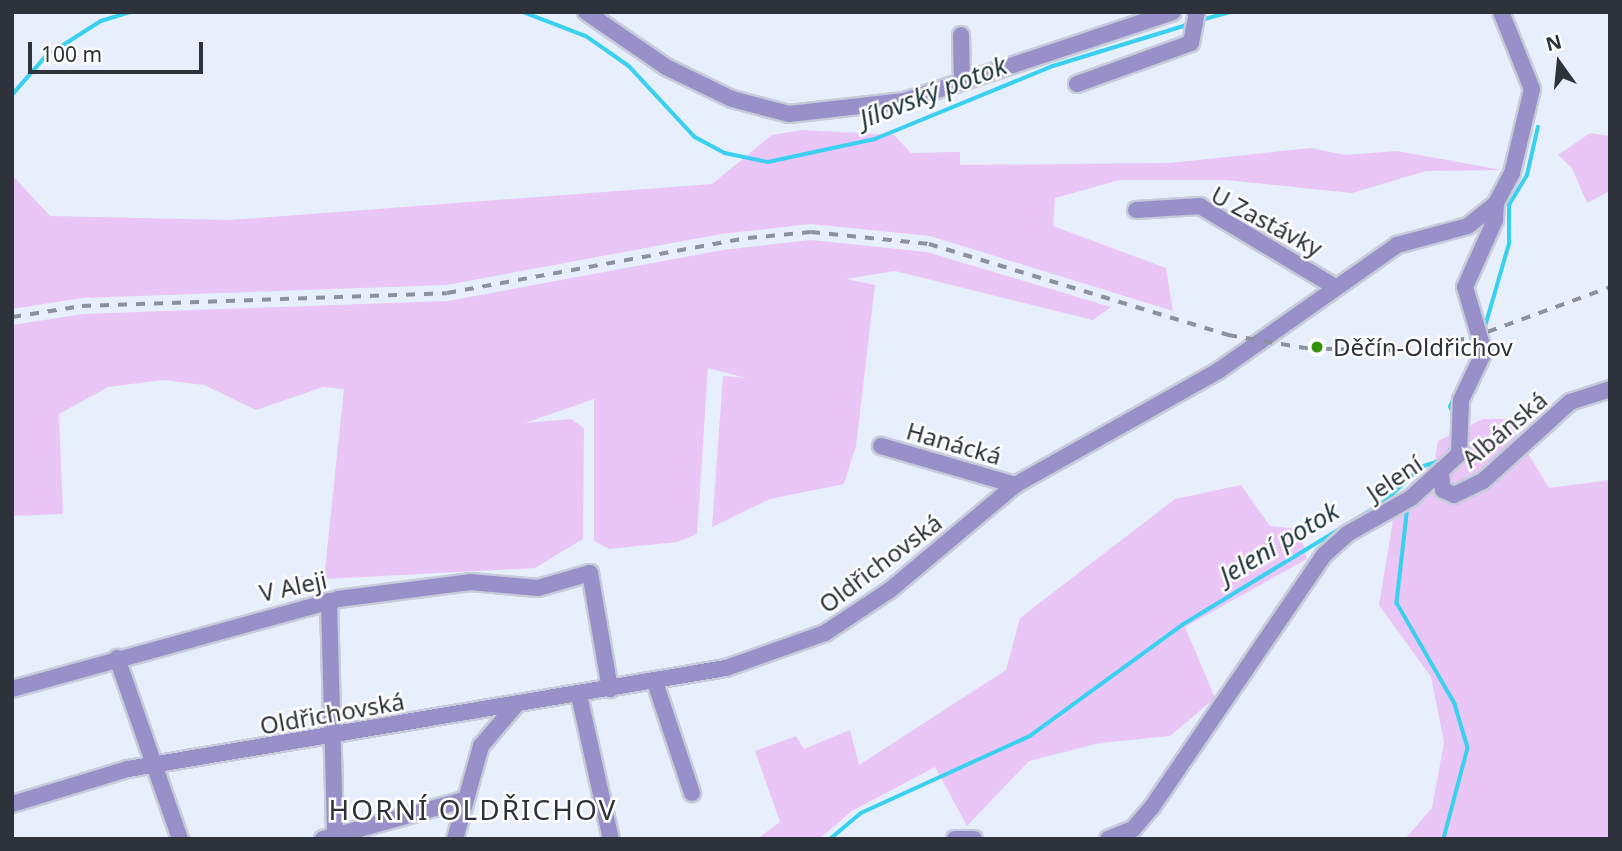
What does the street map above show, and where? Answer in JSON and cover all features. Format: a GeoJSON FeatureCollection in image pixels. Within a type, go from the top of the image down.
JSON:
{"type":"FeatureCollection","features":[{"type":"Feature","properties":{"kind":"street"},"geometry":{"type":"LineString","coordinates":[[586,12],[666,67],[732,99],[789,114],[862,110],[962,82],[1173,12]]}},
{"type":"Feature","properties":{"kind":"street","name":"Oldřichovská"},"geometry":{"type":"LineString","coordinates":[[12,804],[151,766],[655,682],[750,661],[825,633],[890,590],[1015,485],[1218,371],[1332,285],[1397,245],[1468,226],[1496,203],[1512,173],[1532,89],[1502,12]]}},
{"type":"Feature","properties":{"kind":"street"},"geometry":{"type":"LineString","coordinates":[[1077,84],[1191,43],[1197,13]]}},
{"type":"Feature","properties":{"kind":"street"},"geometry":{"type":"LineString","coordinates":[[961,35],[962,82]]}},
{"type":"Feature","properties":{"kind":"street","name":"Jelení"},"geometry":{"type":"LineString","coordinates":[[1108,839],[1133,829],[1152,807],[1324,555],[1441,474],[1459,454],[1461,400],[1484,352],[1465,287],[1495,220],[1496,203]]}},
{"type":"Feature","properties":{"kind":"street","name":"U Zastávky"},"geometry":{"type":"LineString","coordinates":[[1136,210],[1200,206],[1332,285]]}},
{"type":"Feature","properties":{"kind":"street","name":"Albánská"},"geometry":{"type":"LineString","coordinates":[[1441,474],[1443,490],[1454,495],[1483,481],[1570,402],[1610,389]]}},
{"type":"Feature","properties":{"kind":"street","name":"Hanácká"},"geometry":{"type":"LineString","coordinates":[[881,446],[1015,485]]}},
{"type":"Feature","properties":{"kind":"street","name":"V Aleji"},"geometry":{"type":"LineString","coordinates":[[12,689],[329,601],[470,582],[538,588],[590,573],[610,689]]}},
{"type":"Feature","properties":{"kind":"street"},"geometry":{"type":"LineString","coordinates":[[329,601],[332,734],[329,837],[464,800]]}},
{"type":"Feature","properties":{"kind":"street"},"geometry":{"type":"LineString","coordinates":[[117,658],[151,766],[180,839]]}},
{"type":"Feature","properties":{"kind":"street"},"geometry":{"type":"LineString","coordinates":[[655,682],[692,793]]}},
{"type":"Feature","properties":{"kind":"street"},"geometry":{"type":"LineString","coordinates":[[579,695],[611,839]]}},
{"type":"Feature","properties":{"kind":"street"},"geometry":{"type":"LineString","coordinates":[[455,839],[481,746],[515,706]]}},
{"type":"Feature","properties":{"kind":"street"},"geometry":{"type":"LineString","coordinates":[[955,839],[974,839]]}},
{"type":"Feature","properties":{"kind":"shaded area"},"geometry":{"type":"Polygon","coordinates":[[[802,130],[894,135],[911,153],[960,152],[960,165],[1170,163],[1311,148],[1345,155],[1397,151],[1502,170],[1426,171],[1352,193],[1225,180],[1120,180],[1055,198],[1053,226],[1166,268],[1173,311],[930,236],[811,224],[721,234],[446,285],[82,298],[12,309],[12,175],[50,216],[229,220],[712,184],[772,135],[802,130]]]}},
{"type":"Feature","properties":{"kind":"shaded area"},"geometry":{"type":"Polygon","coordinates":[[[1590,133],[1610,136],[1610,191],[1587,203],[1572,168],[1558,155],[1590,133]]]}},
{"type":"Feature","properties":{"kind":"shaded area"},"geometry":{"type":"Polygon","coordinates":[[[811,240],[927,252],[1111,307],[1093,320],[895,271],[846,279],[875,285],[856,446],[844,484],[770,499],[712,527],[723,376],[746,378],[708,368],[697,534],[677,542],[609,549],[594,541],[594,399],[525,423],[571,419],[584,428],[583,539],[535,568],[324,579],[344,389],[323,387],[256,410],[204,385],[163,380],[108,387],[59,414],[63,514],[12,516],[12,325],[83,314],[448,301],[723,250],[811,240]]]}},
{"type":"Feature","properties":{"kind":"shaded area"},"geometry":{"type":"Polygon","coordinates":[[[1483,419],[1507,419],[1549,488],[1610,480],[1610,839],[1405,839],[1432,808],[1444,742],[1431,677],[1379,605],[1393,520],[1430,493],[1438,441],[1483,419]]]}},
{"type":"Feature","properties":{"kind":"shaded area"},"geometry":{"type":"Polygon","coordinates":[[[1241,485],[1270,526],[1299,529],[1307,559],[1185,627],[1215,698],[1170,736],[1100,743],[1029,761],[967,826],[935,767],[852,811],[819,839],[757,839],[780,822],[755,751],[796,736],[804,749],[850,730],[859,765],[1006,670],[1020,618],[1175,499],[1241,485]]]}},
{"type":"Feature","properties":{"kind":"waterway","name":"Jílovský potok"},"geometry":{"type":"LineString","coordinates":[[12,95],[46,56],[101,21],[130,12]]}},
{"type":"Feature","properties":{"kind":"waterway","name":"Jílovský potok"},"geometry":{"type":"LineString","coordinates":[[523,12],[586,36],[629,66],[695,137],[725,153],[768,162],[875,139],[1053,66],[1190,24]]}},
{"type":"Feature","properties":{"kind":"waterway","name":"Jílovský potok"},"geometry":{"type":"LineString","coordinates":[[1201,20],[1230,12]]}},
{"type":"Feature","properties":{"kind":"waterway","name":"Jelení potok"},"geometry":{"type":"LineString","coordinates":[[1484,330],[1509,244],[1509,205],[1527,175],[1538,127]]}},
{"type":"Feature","properties":{"kind":"waterway","name":"Jelení potok"},"geometry":{"type":"LineString","coordinates":[[1455,418],[1450,407],[1460,384]]}},
{"type":"Feature","properties":{"kind":"waterway","name":"Jelení potok"},"geometry":{"type":"LineString","coordinates":[[830,839],[861,813],[1030,736],[1182,625],[1384,502],[1421,467],[1443,460],[1453,445]]}},
{"type":"Feature","properties":{"kind":"waterway"},"geometry":{"type":"LineString","coordinates":[[1408,506],[1397,603],[1455,704],[1468,748],[1444,839]]}},
{"type":"Feature","properties":{"kind":"railway"},"geometry":{"type":"LineString","coordinates":[[12,317],[82,306],[447,293],[748,238],[811,232],[929,244],[1228,335],[1305,348],[1384,351],[1471,338],[1610,287]]}},
{"type":"Feature","properties":{"kind":"place","name":"Děčín-Oldřichov"},"geometry":{"type":"Point","coordinates":[1317,347]}},
{"type":"Feature","properties":{"kind":"district","name":"HORNÍ OLDŘICHOV"},"geometry":{"type":"Point","coordinates":[473,809]}}]}
